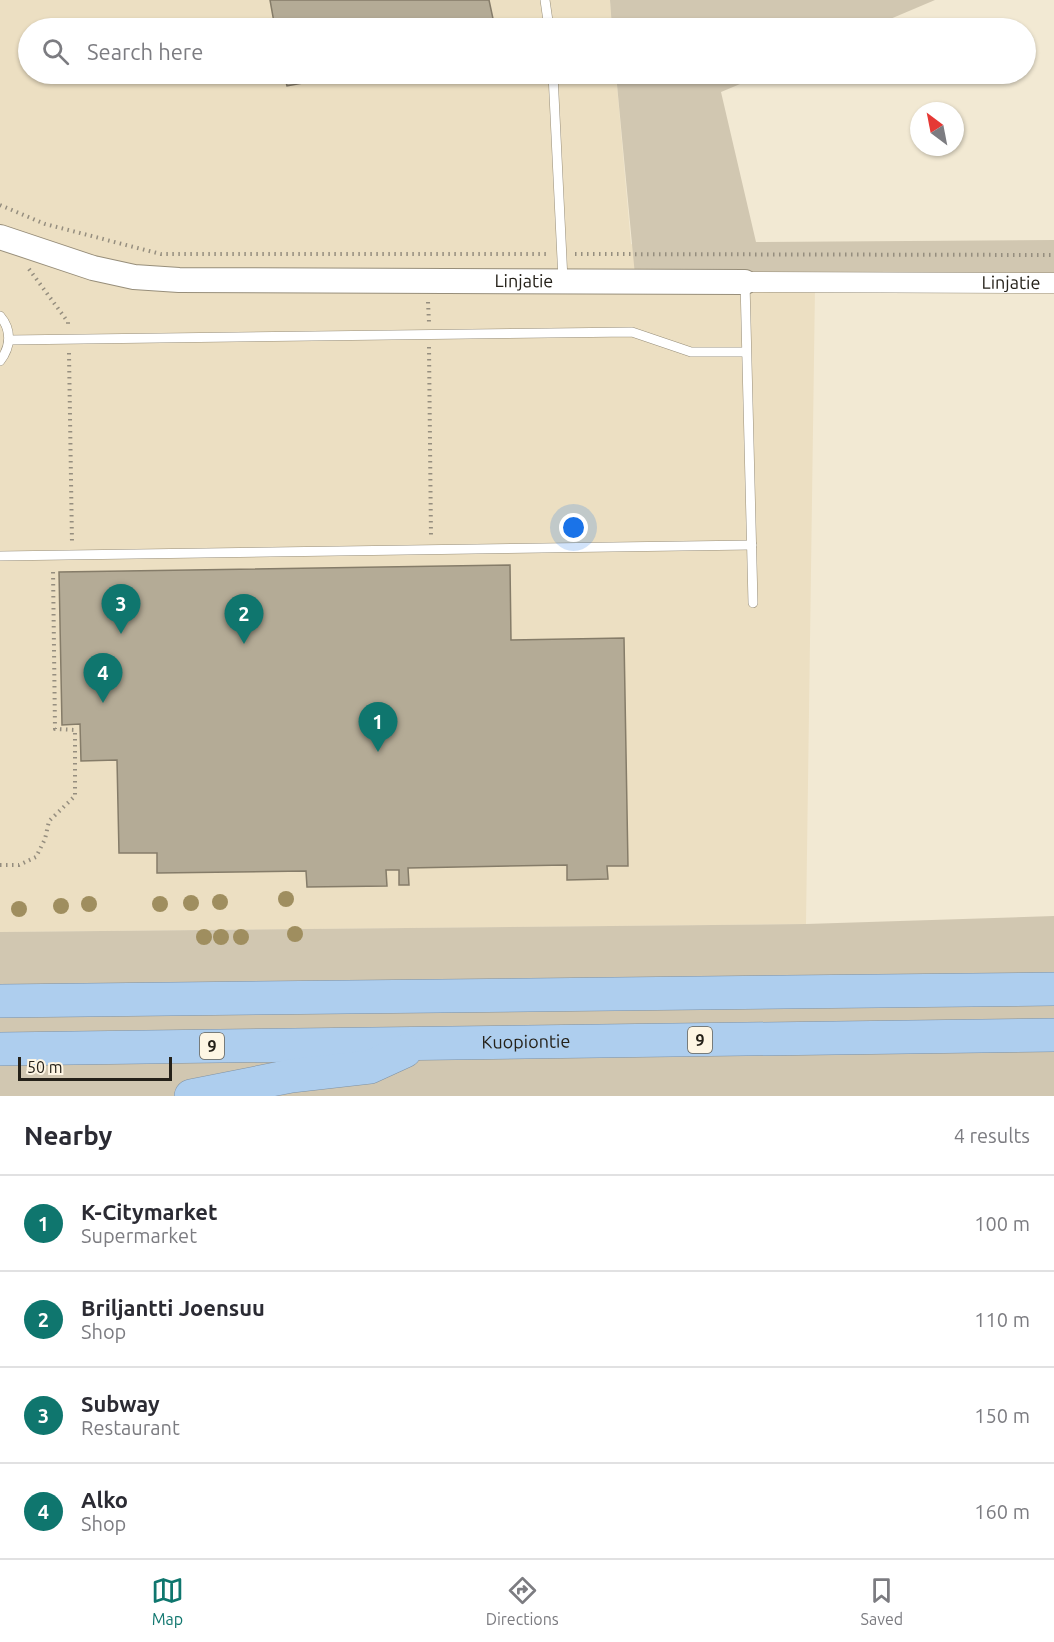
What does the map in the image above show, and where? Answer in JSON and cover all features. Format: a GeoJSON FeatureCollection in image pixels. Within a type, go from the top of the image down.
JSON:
{"type":"FeatureCollection","features":[{"type":"Feature","properties":{"kind":"highway"},"geometry":{"type":"LineString","coordinates":[[0,985],[9,985],[46,1000]]}},
{"type":"Feature","properties":{"kind":"highway"},"geometry":{"type":"LineString","coordinates":[[0,1001],[1054,989]]}},
{"type":"Feature","properties":{"kind":"highway","name":"Kuopiontie"},"geometry":{"type":"LineString","coordinates":[[0,1049],[1054,1035]]}},
{"type":"Feature","properties":{"kind":"highway"},"geometry":{"type":"LineString","coordinates":[[190,1096],[291,1076],[370,1067],[423,1044]]}},
{"type":"Feature","properties":{"kind":"street","name":"Linjatie"},"geometry":{"type":"LineString","coordinates":[[0,237],[93,268],[134,278],[179,280],[1054,283]]}},
{"type":"Feature","properties":{"kind":"lane"},"geometry":{"type":"LineString","coordinates":[[545,0],[548,18]]}},
{"type":"Feature","properties":{"kind":"lane"},"geometry":{"type":"LineString","coordinates":[[554,84],[563,282]]}},
{"type":"Feature","properties":{"kind":"lane"},"geometry":{"type":"LineString","coordinates":[[745,282],[753,603]]}},
{"type":"Feature","properties":{"kind":"lane"},"geometry":{"type":"LineString","coordinates":[[0,316],[8,330],[9,340],[0,361]]}},
{"type":"Feature","properties":{"kind":"lane"},"geometry":{"type":"LineString","coordinates":[[9,340],[632,332],[691,352],[745,352]]}},
{"type":"Feature","properties":{"kind":"lane"},"geometry":{"type":"LineString","coordinates":[[0,556],[752,545]]}},
{"type":"Feature","properties":{"kind":"path"},"geometry":{"type":"LineString","coordinates":[[0,205],[45,224],[161,254],[1054,255]]}},
{"type":"Feature","properties":{"kind":"path"},"geometry":{"type":"LineString","coordinates":[[0,865],[19,865],[36,857],[45,839],[48,821],[75,796],[75,730],[55,729],[53,569],[73,568],[68,322],[28,269],[45,224]]}},
{"type":"Feature","properties":{"kind":"path"},"geometry":{"type":"LineString","coordinates":[[428,305],[432,549]]}},
{"type":"Feature","properties":{"kind":"path"},"geometry":{"type":"LineString","coordinates":[[60,808],[61,800]]}},
{"type":"Feature","properties":{"kind":"shaded area"},"geometry":{"type":"Polygon","coordinates":[[[0,0],[610,0],[611,18],[18,18],[18,84],[617,84],[631,244],[815,287],[806,924],[0,932],[0,0]]]}},
{"type":"Feature","properties":{"kind":"shaded area"},"geometry":{"type":"Polygon","coordinates":[[[610,0],[935,0],[893,18],[611,18],[610,0]]]}},
{"type":"Feature","properties":{"kind":"shaded area"},"geometry":{"type":"Polygon","coordinates":[[[617,84],[740,84],[721,92],[756,242],[1054,240],[1054,288],[636,286],[617,84]]]}},
{"type":"Feature","properties":{"kind":"shaded area"},"geometry":{"type":"Polygon","coordinates":[[[1054,916],[1054,1096],[0,1096],[0,932],[806,924],[1054,916]]]}},
{"type":"Feature","properties":{"kind":"building"},"geometry":{"type":"Polygon","coordinates":[[[270,0],[489,0],[493,18],[273,18],[270,0]]]}},
{"type":"Feature","properties":{"kind":"building"},"geometry":{"type":"Polygon","coordinates":[[[510,565],[511,640],[624,638],[628,866],[607,866],[608,879],[567,880],[567,865],[408,868],[409,885],[399,885],[399,870],[386,870],[387,886],[307,887],[306,871],[157,873],[157,853],[119,853],[117,760],[81,761],[80,724],[62,725],[59,572],[510,565]]]}},
{"type":"Feature","properties":{"kind":"place","name":"Subway"},"geometry":{"type":"Point","coordinates":[121,634]}},
{"type":"Feature","properties":{"kind":"place","name":"Briljantti Joensuu"},"geometry":{"type":"Point","coordinates":[244,644]}},
{"type":"Feature","properties":{"kind":"place","name":"Alko"},"geometry":{"type":"Point","coordinates":[103,703]}},
{"type":"Feature","properties":{"kind":"place","name":"K-Citymarket"},"geometry":{"type":"Point","coordinates":[378,752]}}]}
